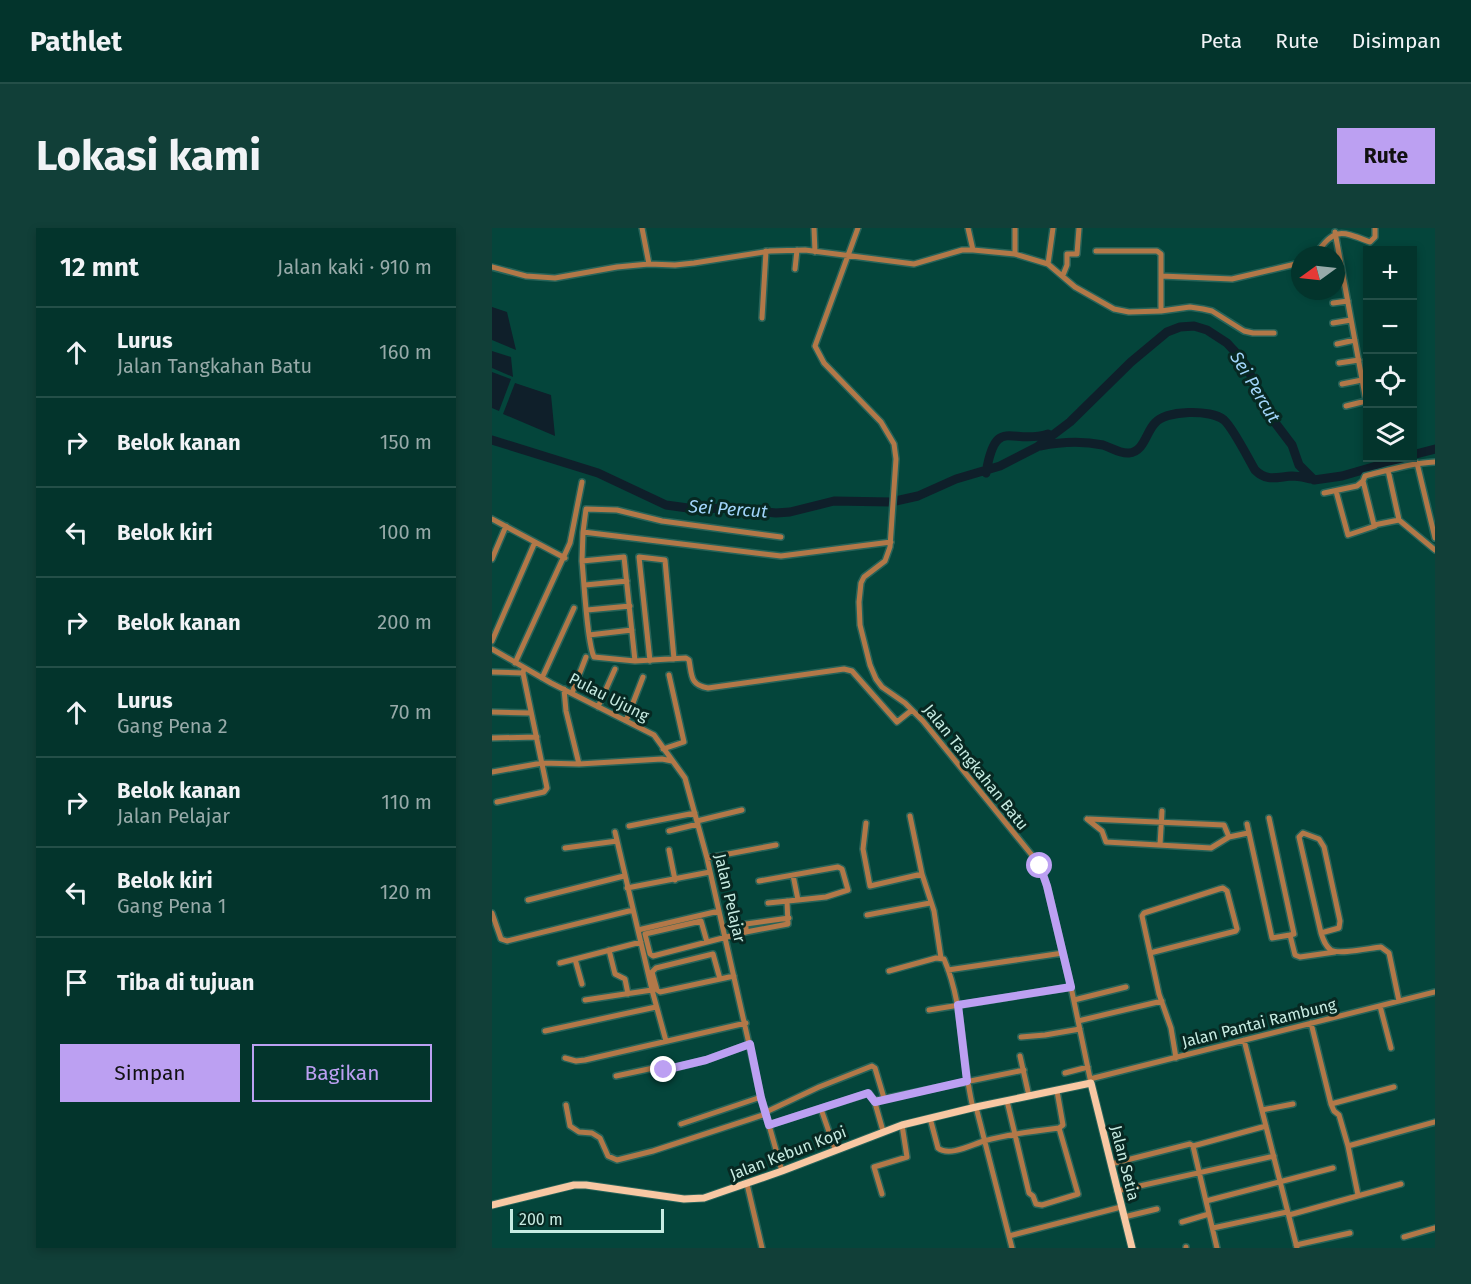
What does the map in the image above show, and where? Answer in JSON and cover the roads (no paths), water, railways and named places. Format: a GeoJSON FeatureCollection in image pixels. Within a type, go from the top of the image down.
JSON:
{"type":"FeatureCollection","features":[{"type":"Feature","properties":{"kind":"main road","name":"Jalan Kebun Kopi"},"geometry":{"type":"LineString","coordinates":[[492,1205],[574,1185],[694,1200],[747,1184],[902,1125],[975,1107],[1057,1091],[1091,1081]]}},
{"type":"Feature","properties":{"kind":"main road","name":"Jalan Setia"},"geometry":{"type":"LineString","coordinates":[[1091,1081],[1132,1248]]}},
{"type":"Feature","properties":{"kind":"street"},"geometry":{"type":"LineString","coordinates":[[642,228],[649,264]]}},
{"type":"Feature","properties":{"kind":"street"},"geometry":{"type":"LineString","coordinates":[[814,228],[815,252]]}},
{"type":"Feature","properties":{"kind":"street"},"geometry":{"type":"LineString","coordinates":[[846,256],[858,228]]}},
{"type":"Feature","properties":{"kind":"street"},"geometry":{"type":"LineString","coordinates":[[968,228],[973,250]]}},
{"type":"Feature","properties":{"kind":"street"},"geometry":{"type":"LineString","coordinates":[[1015,228],[1015,254]]}},
{"type":"Feature","properties":{"kind":"street"},"geometry":{"type":"LineString","coordinates":[[1048,264],[1053,228]]}},
{"type":"Feature","properties":{"kind":"street"},"geometry":{"type":"LineString","coordinates":[[1063,275],[1067,265],[1067,254],[1077,254],[1079,228]]}},
{"type":"Feature","properties":{"kind":"street"},"geometry":{"type":"LineString","coordinates":[[1322,246],[1335,232],[1343,231],[1370,242],[1375,237],[1375,228]]}},
{"type":"Feature","properties":{"kind":"street"},"geometry":{"type":"LineString","coordinates":[[1335,232],[1336,246]]}},
{"type":"Feature","properties":{"kind":"street"},"geometry":{"type":"LineString","coordinates":[[492,267],[526,276],[555,278],[649,264],[693,263],[766,251],[797,250],[914,264],[962,250],[973,250],[1015,254],[1048,264],[1075,287],[1114,309],[1129,312],[1190,307],[1212,311],[1244,331],[1274,333]]}},
{"type":"Feature","properties":{"kind":"street"},"geometry":{"type":"LineString","coordinates":[[795,269],[797,250]]}},
{"type":"Feature","properties":{"kind":"street"},"geometry":{"type":"LineString","coordinates":[[762,318],[766,251]]}},
{"type":"Feature","properties":{"kind":"street"},"geometry":{"type":"LineString","coordinates":[[1096,251],[1157,251],[1161,254],[1161,311]]}},
{"type":"Feature","properties":{"kind":"street","name":"Jalan Tangkahan Batu"},"geometry":{"type":"LineString","coordinates":[[846,256],[815,349],[824,363],[867,406],[890,435],[896,452],[891,542],[885,561],[861,583],[860,625],[870,665],[882,687],[912,710],[1040,866],[1063,953],[1091,1081]]}},
{"type":"Feature","properties":{"kind":"street"},"geometry":{"type":"LineString","coordinates":[[1161,276],[1232,279],[1291,265]]}},
{"type":"Feature","properties":{"kind":"street"},"geometry":{"type":"LineString","coordinates":[[1345,285],[1366,401],[1346,406]]}},
{"type":"Feature","properties":{"kind":"street"},"geometry":{"type":"LineString","coordinates":[[1332,303],[1348,301]]}},
{"type":"Feature","properties":{"kind":"street"},"geometry":{"type":"LineString","coordinates":[[1333,323],[1351,320]]}},
{"type":"Feature","properties":{"kind":"street"},"geometry":{"type":"LineString","coordinates":[[1337,344],[1355,340]]}},
{"type":"Feature","properties":{"kind":"street"},"geometry":{"type":"LineString","coordinates":[[1339,363],[1359,360]]}},
{"type":"Feature","properties":{"kind":"street"},"geometry":{"type":"LineString","coordinates":[[1342,384],[1362,380]]}},
{"type":"Feature","properties":{"kind":"street"},"geometry":{"type":"LineString","coordinates":[[1324,494],[1357,486],[1365,476],[1417,463],[1435,462]]}},
{"type":"Feature","properties":{"kind":"street"},"geometry":{"type":"LineString","coordinates":[[1417,463],[1435,538]]}},
{"type":"Feature","properties":{"kind":"street"},"geometry":{"type":"LineString","coordinates":[[1388,470],[1400,520],[1435,550]]}},
{"type":"Feature","properties":{"kind":"street"},"geometry":{"type":"LineString","coordinates":[[1363,480],[1375,526]]}},
{"type":"Feature","properties":{"kind":"street"},"geometry":{"type":"LineString","coordinates":[[515,663],[565,558],[574,533],[582,482]]}},
{"type":"Feature","properties":{"kind":"street"},"geometry":{"type":"LineString","coordinates":[[1336,491],[1348,536],[1400,520]]}},
{"type":"Feature","properties":{"kind":"street"},"geometry":{"type":"LineString","coordinates":[[781,537],[662,521],[617,510],[586,509],[582,561],[589,635],[594,657],[635,661],[686,658],[689,660],[694,683],[698,687],[708,688],[844,669],[852,671],[897,722],[912,710]]}},
{"type":"Feature","properties":{"kind":"street"},"geometry":{"type":"LineString","coordinates":[[492,519],[565,558]]}},
{"type":"Feature","properties":{"kind":"street"},"geometry":{"type":"LineString","coordinates":[[492,559],[506,526]]}},
{"type":"Feature","properties":{"kind":"street"},"geometry":{"type":"LineString","coordinates":[[583,532],[781,556],[891,542]]}},
{"type":"Feature","properties":{"kind":"street"},"geometry":{"type":"LineString","coordinates":[[492,641],[535,542]]}},
{"type":"Feature","properties":{"kind":"street"},"geometry":{"type":"LineString","coordinates":[[582,561],[624,557],[635,661]]}},
{"type":"Feature","properties":{"kind":"street"},"geometry":{"type":"LineString","coordinates":[[650,661],[639,557],[665,560],[674,659]]}},
{"type":"Feature","properties":{"kind":"street"},"geometry":{"type":"LineString","coordinates":[[585,585],[627,581]]}},
{"type":"Feature","properties":{"kind":"street"},"geometry":{"type":"LineString","coordinates":[[587,610],[630,606]]}},
{"type":"Feature","properties":{"kind":"street"},"geometry":{"type":"LineString","coordinates":[[542,678],[573,608]]}},
{"type":"Feature","properties":{"kind":"street"},"geometry":{"type":"LineString","coordinates":[[589,635],[632,630]]}},
{"type":"Feature","properties":{"kind":"street","name":"Pulau Ujung"},"geometry":{"type":"LineString","coordinates":[[492,649],[515,663],[523,671],[542,678],[654,735],[672,761]]}},
{"type":"Feature","properties":{"kind":"street"},"geometry":{"type":"LineString","coordinates":[[572,693],[586,657]]}},
{"type":"Feature","properties":{"kind":"street"},"geometry":{"type":"LineString","coordinates":[[598,707],[615,669]]}},
{"type":"Feature","properties":{"kind":"street"},"geometry":{"type":"LineString","coordinates":[[492,672],[523,671],[546,790],[496,802]]}},
{"type":"Feature","properties":{"kind":"street"},"geometry":{"type":"LineString","coordinates":[[663,748],[684,742],[669,675]]}},
{"type":"Feature","properties":{"kind":"street"},"geometry":{"type":"LineString","coordinates":[[626,721],[643,677]]}},
{"type":"Feature","properties":{"kind":"street"},"geometry":{"type":"LineString","coordinates":[[564,689],[566,711],[579,764]]}},
{"type":"Feature","properties":{"kind":"street"},"geometry":{"type":"LineString","coordinates":[[492,712],[531,713]]}},
{"type":"Feature","properties":{"kind":"street"},"geometry":{"type":"LineString","coordinates":[[492,738],[537,737]]}},
{"type":"Feature","properties":{"kind":"street"},"geometry":{"type":"LineString","coordinates":[[492,772],[542,764],[662,759],[672,761]]}},
{"type":"Feature","properties":{"kind":"street","name":"Jalan Pelajar"},"geometry":{"type":"LineString","coordinates":[[672,761],[685,778],[698,823],[746,1023],[761,1098],[782,1171]]}},
{"type":"Feature","properties":{"kind":"street"},"geometry":{"type":"LineString","coordinates":[[669,831],[742,810]]}},
{"type":"Feature","properties":{"kind":"street"},"geometry":{"type":"LineString","coordinates":[[1160,845],[1162,811]]}},
{"type":"Feature","properties":{"kind":"street"},"geometry":{"type":"LineString","coordinates":[[629,826],[695,813]]}},
{"type":"Feature","properties":{"kind":"street"},"geometry":{"type":"LineString","coordinates":[[910,816],[922,874],[934,911],[941,958],[944,959],[948,970],[958,1005],[967,1081],[986,1140],[1012,1248]]}},
{"type":"Feature","properties":{"kind":"street"},"geometry":{"type":"LineString","coordinates":[[1247,824],[1272,939],[1294,934],[1269,818]]}},
{"type":"Feature","properties":{"kind":"street"},"geometry":{"type":"LineString","coordinates":[[1229,837],[1224,825],[1087,819],[1101,831],[1106,842],[1211,848],[1229,837],[1248,832]]}},
{"type":"Feature","properties":{"kind":"street"},"geometry":{"type":"LineString","coordinates":[[866,823],[863,849],[870,886],[922,874]]}},
{"type":"Feature","properties":{"kind":"street"},"geometry":{"type":"LineString","coordinates":[[615,832],[666,1041]]}},
{"type":"Feature","properties":{"kind":"street"},"geometry":{"type":"LineString","coordinates":[[1321,933],[1339,928],[1340,921],[1322,842],[1303,833],[1299,837],[1321,933],[1330,949],[1337,952]]}},
{"type":"Feature","properties":{"kind":"street"},"geometry":{"type":"LineString","coordinates":[[565,848],[617,841]]}},
{"type":"Feature","properties":{"kind":"street"},"geometry":{"type":"LineString","coordinates":[[707,858],[776,845]]}},
{"type":"Feature","properties":{"kind":"street"},"geometry":{"type":"LineString","coordinates":[[669,850],[675,880]]}},
{"type":"Feature","properties":{"kind":"street"},"geometry":{"type":"LineString","coordinates":[[759,881],[838,867],[843,873],[848,890],[826,897],[768,903]]}},
{"type":"Feature","properties":{"kind":"street"},"geometry":{"type":"LineString","coordinates":[[627,888],[710,872]]}},
{"type":"Feature","properties":{"kind":"street"},"geometry":{"type":"LineString","coordinates":[[793,875],[798,900]]}},
{"type":"Feature","properties":{"kind":"street"},"geometry":{"type":"LineString","coordinates":[[528,900],[624,876]]}},
{"type":"Feature","properties":{"kind":"street"},"geometry":{"type":"LineString","coordinates":[[1150,953],[1236,931],[1227,891],[1223,888],[1219,889],[1144,913],[1142,916],[1150,953],[1162,1001],[1171,1028],[1176,1058]]}},
{"type":"Feature","properties":{"kind":"street"},"geometry":{"type":"LineString","coordinates":[[707,942],[701,921],[645,935],[650,954],[653,956],[746,932],[746,924],[789,921],[787,901]]}},
{"type":"Feature","properties":{"kind":"street"},"geometry":{"type":"LineString","coordinates":[[867,915],[930,903]]}},
{"type":"Feature","properties":{"kind":"street"},"geometry":{"type":"LineString","coordinates":[[492,913],[501,939],[507,941],[633,910]]}},
{"type":"Feature","properties":{"kind":"street"},"geometry":{"type":"LineString","coordinates":[[638,930],[719,911]]}},
{"type":"Feature","properties":{"kind":"street"},"geometry":{"type":"LineString","coordinates":[[1290,935],[1297,957],[1381,946],[1385,948],[1389,953],[1400,1001]]}},
{"type":"Feature","properties":{"kind":"street"},"geometry":{"type":"LineString","coordinates":[[560,963],[641,942]]}},
{"type":"Feature","properties":{"kind":"street"},"geometry":{"type":"LineString","coordinates":[[609,950],[615,974],[625,979],[628,994]]}},
{"type":"Feature","properties":{"kind":"street"},"geometry":{"type":"LineString","coordinates":[[948,970],[1063,953]]}},
{"type":"Feature","properties":{"kind":"street"},"geometry":{"type":"LineString","coordinates":[[720,979],[713,954],[656,968],[652,972],[657,990],[660,992],[735,976]]}},
{"type":"Feature","properties":{"kind":"street"},"geometry":{"type":"LineString","coordinates":[[889,971],[941,958]]}},
{"type":"Feature","properties":{"kind":"street"},"geometry":{"type":"LineString","coordinates":[[575,959],[582,984]]}},
{"type":"Feature","properties":{"kind":"street"},"geometry":{"type":"LineString","coordinates":[[929,1010],[1071,987]]}},
{"type":"Feature","properties":{"kind":"street"},"geometry":{"type":"LineString","coordinates":[[1074,1000],[1126,987]]}},
{"type":"Feature","properties":{"kind":"street"},"geometry":{"type":"LineString","coordinates":[[585,999],[652,990]]}},
{"type":"Feature","properties":{"kind":"street","name":"Jalan Pantai Rambung"},"geometry":{"type":"LineString","coordinates":[[1091,1081],[1435,992]]}},
{"type":"Feature","properties":{"kind":"street"},"geometry":{"type":"LineString","coordinates":[[1078,1021],[1162,1001]]}},
{"type":"Feature","properties":{"kind":"street"},"geometry":{"type":"LineString","coordinates":[[1380,1006],[1391,1048]]}},
{"type":"Feature","properties":{"kind":"street"},"geometry":{"type":"LineString","coordinates":[[545,1031],[656,1007]]}},
{"type":"Feature","properties":{"kind":"street"},"geometry":{"type":"LineString","coordinates":[[565,1058],[576,1061],[585,1060],[746,1023]]}},
{"type":"Feature","properties":{"kind":"street"},"geometry":{"type":"LineString","coordinates":[[1311,1023],[1331,1104],[1339,1115],[1348,1146],[1358,1195]]}},
{"type":"Feature","properties":{"kind":"street"},"geometry":{"type":"LineString","coordinates":[[1022,1037],[1080,1029]]}},
{"type":"Feature","properties":{"kind":"street"},"geometry":{"type":"LineString","coordinates":[[1244,1040],[1296,1246],[1350,1233]]}},
{"type":"Feature","properties":{"kind":"street"},"geometry":{"type":"LineString","coordinates":[[616,1076],[658,1067],[666,1070],[706,1060],[750,1044]]}},
{"type":"Feature","properties":{"kind":"street"},"geometry":{"type":"LineString","coordinates":[[1020,1056],[1029,1096]]}},
{"type":"Feature","properties":{"kind":"street"},"geometry":{"type":"LineString","coordinates":[[566,1105],[570,1126],[579,1132],[592,1133],[600,1138],[602,1148],[608,1156],[616,1160],[653,1151],[766,1113],[819,1087],[872,1066],[875,1068],[884,1098]]}},
{"type":"Feature","properties":{"kind":"street"},"geometry":{"type":"LineString","coordinates":[[1065,1073],[1088,1068]]}},
{"type":"Feature","properties":{"kind":"street"},"geometry":{"type":"LineString","coordinates":[[875,1102],[884,1098],[1024,1070]]}},
{"type":"Feature","properties":{"kind":"street"},"geometry":{"type":"LineString","coordinates":[[1331,1104],[1394,1087]]}},
{"type":"Feature","properties":{"kind":"street"},"geometry":{"type":"LineString","coordinates":[[930,1118],[940,1151],[956,1150],[1014,1134],[1059,1128],[1063,1125],[1057,1091]]}},
{"type":"Feature","properties":{"kind":"street"},"geometry":{"type":"LineString","coordinates":[[769,1125],[869,1093],[875,1102],[884,1131]]}},
{"type":"Feature","properties":{"kind":"street"},"geometry":{"type":"LineString","coordinates":[[681,1124],[761,1098]]}},
{"type":"Feature","properties":{"kind":"street"},"geometry":{"type":"LineString","coordinates":[[1007,1101],[1029,1193],[1040,1206],[1078,1195],[1059,1128]]}},
{"type":"Feature","properties":{"kind":"street"},"geometry":{"type":"LineString","coordinates":[[1262,1110],[1293,1104]]}},
{"type":"Feature","properties":{"kind":"street"},"geometry":{"type":"LineString","coordinates":[[821,1109],[835,1149]]}},
{"type":"Feature","properties":{"kind":"street"},"geometry":{"type":"LineString","coordinates":[[1348,1146],[1435,1122]]}},
{"type":"Feature","properties":{"kind":"street"},"geometry":{"type":"LineString","coordinates":[[882,1194],[874,1167],[907,1157],[902,1125]]}},
{"type":"Feature","properties":{"kind":"street"},"geometry":{"type":"LineString","coordinates":[[1111,1164],[1190,1144],[1192,1146],[1266,1126]]}},
{"type":"Feature","properties":{"kind":"street"},"geometry":{"type":"LineString","coordinates":[[1192,1146],[1217,1248]]}},
{"type":"Feature","properties":{"kind":"street"},"geometry":{"type":"LineString","coordinates":[[1118,1191],[1198,1171],[1274,1156]]}},
{"type":"Feature","properties":{"kind":"street"},"geometry":{"type":"LineString","coordinates":[[1206,1201],[1333,1168]]}},
{"type":"Feature","properties":{"kind":"street"},"geometry":{"type":"LineString","coordinates":[[747,1184],[762,1248]]}},
{"type":"Feature","properties":{"kind":"street"},"geometry":{"type":"LineString","coordinates":[[1213,1228],[1288,1214],[1401,1184]]}},
{"type":"Feature","properties":{"kind":"street"},"geometry":{"type":"LineString","coordinates":[[1009,1236],[1121,1207]]}},
{"type":"Feature","properties":{"kind":"street"},"geometry":{"type":"LineString","coordinates":[[1124,1216],[1157,1209]]}},
{"type":"Feature","properties":{"kind":"street"},"geometry":{"type":"LineString","coordinates":[[1182,1222],[1209,1214]]}},
{"type":"Feature","properties":{"kind":"street"},"geometry":{"type":"LineString","coordinates":[[1404,1237],[1435,1228]]}},
{"type":"Feature","properties":{"kind":"water"},"geometry":{"type":"Polygon","coordinates":[[[492,307],[507,312],[516,350],[492,340],[492,307]]]}},
{"type":"Feature","properties":{"kind":"water"},"geometry":{"type":"Polygon","coordinates":[[[492,351],[511,357],[513,377],[492,368],[492,351]]]}},
{"type":"Feature","properties":{"kind":"water"},"geometry":{"type":"Polygon","coordinates":[[[492,372],[511,379],[499,411],[492,408],[492,372]]]}},
{"type":"Feature","properties":{"kind":"water"},"geometry":{"type":"Polygon","coordinates":[[[515,383],[551,395],[555,436],[503,414],[515,383]]]}},
{"type":"Feature","properties":{"kind":"waterway","name":"Sei Percut"},"geometry":{"type":"LineString","coordinates":[[492,440],[598,473],[666,505],[695,509],[725,508],[776,513],[790,512],[834,501],[891,502],[918,496],[956,479],[1000,466],[1037,447],[1070,422],[1131,362],[1167,332],[1180,327],[1194,326],[1207,330],[1227,343],[1239,356],[1247,367],[1267,412],[1292,445],[1299,465],[1314,480],[1342,476],[1390,462]]}},
{"type":"Feature","properties":{"kind":"waterway","name":"Sei Percut"},"geometry":{"type":"LineString","coordinates":[[1040,446],[1088,443],[1129,453],[1138,449],[1155,423],[1161,419],[1178,413],[1209,414],[1218,416],[1228,424],[1259,474],[1272,478],[1292,476],[1312,479]]}},
{"type":"Feature","properties":{"kind":"waterway"},"geometry":{"type":"LineString","coordinates":[[986,473],[990,455],[1000,438],[1035,437],[1048,434]]}},
{"type":"Feature","properties":{"kind":"waterway","name":"Sei Percut"},"geometry":{"type":"LineString","coordinates":[[1417,454],[1435,449]]}}]}
